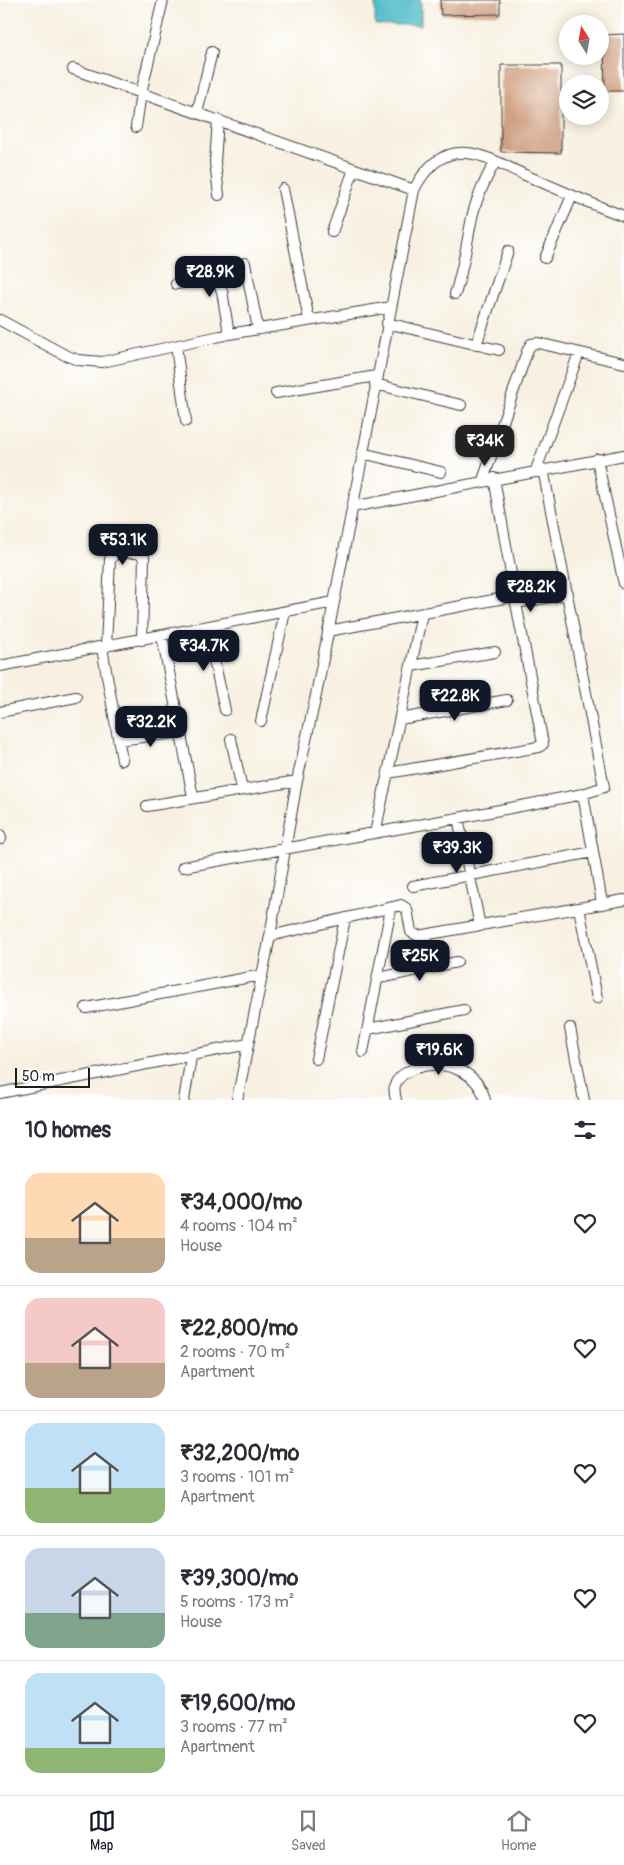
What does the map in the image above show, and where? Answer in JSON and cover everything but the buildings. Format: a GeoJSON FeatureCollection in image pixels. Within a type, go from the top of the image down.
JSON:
{"type":"FeatureCollection","features":[{"type":"Feature","properties":{"kind":"street"},"geometry":{"type":"LineString","coordinates":[[136,127],[141,93],[163,0]]}},
{"type":"Feature","properties":{"kind":"street"},"geometry":{"type":"LineString","coordinates":[[197,113],[212,52]]}},
{"type":"Feature","properties":{"kind":"street"},"geometry":{"type":"LineString","coordinates":[[73,69],[414,190]]}},
{"type":"Feature","properties":{"kind":"street"},"geometry":{"type":"LineString","coordinates":[[218,120],[215,162],[219,195]]}},
{"type":"Feature","properties":{"kind":"street"},"geometry":{"type":"LineString","coordinates":[[237,1100],[270,936],[297,781],[334,602],[414,190],[427,168],[441,158],[467,153],[495,162],[572,196],[624,216]]}},
{"type":"Feature","properties":{"kind":"street"},"geometry":{"type":"LineString","coordinates":[[455,294],[463,269],[476,205],[495,162]]}},
{"type":"Feature","properties":{"kind":"street"},"geometry":{"type":"LineString","coordinates":[[332,232],[354,169]]}},
{"type":"Feature","properties":{"kind":"street"},"geometry":{"type":"LineString","coordinates":[[283,189],[309,320]]}},
{"type":"Feature","properties":{"kind":"street"},"geometry":{"type":"LineString","coordinates":[[545,258],[572,196]]}},
{"type":"Feature","properties":{"kind":"street"},"geometry":{"type":"LineString","coordinates":[[476,345],[508,251]]}},
{"type":"Feature","properties":{"kind":"street"},"geometry":{"type":"LineString","coordinates":[[245,263],[258,328]]}},
{"type":"Feature","properties":{"kind":"street"},"geometry":{"type":"LineString","coordinates":[[176,284],[208,278],[218,282],[222,291],[229,334]]}},
{"type":"Feature","properties":{"kind":"street"},"geometry":{"type":"LineString","coordinates":[[0,320],[65,355],[91,362],[102,362],[258,328],[390,307]]}},
{"type":"Feature","properties":{"kind":"street"},"geometry":{"type":"LineString","coordinates":[[387,322],[499,350]]}},
{"type":"Feature","properties":{"kind":"street"},"geometry":{"type":"LineString","coordinates":[[388,773],[539,747],[543,744],[516,600],[489,479],[528,349],[532,344],[538,343],[624,363]]}},
{"type":"Feature","properties":{"kind":"street"},"geometry":{"type":"LineString","coordinates":[[176,346],[186,422]]}},
{"type":"Feature","properties":{"kind":"street"},"geometry":{"type":"LineString","coordinates":[[183,867],[285,850],[601,790],[605,784],[568,594],[540,470],[579,353]]}},
{"type":"Feature","properties":{"kind":"street"},"geometry":{"type":"LineString","coordinates":[[276,393],[376,380],[461,406]]}},
{"type":"Feature","properties":{"kind":"street"},"geometry":{"type":"LineString","coordinates":[[362,453],[441,472]]}},
{"type":"Feature","properties":{"kind":"street"},"geometry":{"type":"LineString","coordinates":[[352,507],[489,479],[624,455]]}},
{"type":"Feature","properties":{"kind":"street"},"geometry":{"type":"LineString","coordinates":[[597,459],[624,584]]}},
{"type":"Feature","properties":{"kind":"street"},"geometry":{"type":"LineString","coordinates":[[122,760],[104,647],[110,559],[116,553],[138,553],[144,557],[142,640]]}},
{"type":"Feature","properties":{"kind":"street"},"geometry":{"type":"LineString","coordinates":[[328,631],[422,614],[568,594]]}},
{"type":"Feature","properties":{"kind":"street"},"geometry":{"type":"LineString","coordinates":[[0,666],[207,628],[334,602]]}},
{"type":"Feature","properties":{"kind":"street"},"geometry":{"type":"LineString","coordinates":[[261,721],[285,612]]}},
{"type":"Feature","properties":{"kind":"street"},"geometry":{"type":"LineString","coordinates":[[375,833],[422,614]]}},
{"type":"Feature","properties":{"kind":"street"},"geometry":{"type":"LineString","coordinates":[[207,628],[225,710]]}},
{"type":"Feature","properties":{"kind":"street"},"geometry":{"type":"LineString","coordinates":[[162,636],[193,797]]}},
{"type":"Feature","properties":{"kind":"street"},"geometry":{"type":"LineString","coordinates":[[411,666],[495,652]]}},
{"type":"Feature","properties":{"kind":"street"},"geometry":{"type":"LineString","coordinates":[[0,712],[76,698]]}},
{"type":"Feature","properties":{"kind":"street"},"geometry":{"type":"LineString","coordinates":[[400,719],[507,700]]}},
{"type":"Feature","properties":{"kind":"street"},"geometry":{"type":"LineString","coordinates":[[119,740],[181,732]]}},
{"type":"Feature","properties":{"kind":"street"},"geometry":{"type":"LineString","coordinates":[[231,739],[242,789]]}},
{"type":"Feature","properties":{"kind":"street"},"geometry":{"type":"LineString","coordinates":[[148,806],[297,781]]}},
{"type":"Feature","properties":{"kind":"street"},"geometry":{"type":"LineString","coordinates":[[583,794],[602,903]]}},
{"type":"Feature","properties":{"kind":"street"},"geometry":{"type":"LineString","coordinates":[[458,818],[480,926]]}},
{"type":"Feature","properties":{"kind":"street"},"geometry":{"type":"LineString","coordinates":[[413,886],[593,852]]}},
{"type":"Feature","properties":{"kind":"street"},"geometry":{"type":"LineString","coordinates":[[270,936],[405,906],[414,936],[624,900]]}},
{"type":"Feature","properties":{"kind":"street"},"geometry":{"type":"LineString","coordinates":[[363,1052],[392,908]]}},
{"type":"Feature","properties":{"kind":"street"},"geometry":{"type":"LineString","coordinates":[[579,908],[597,998]]}},
{"type":"Feature","properties":{"kind":"street"},"geometry":{"type":"LineString","coordinates":[[316,1059],[344,919]]}},
{"type":"Feature","properties":{"kind":"street"},"geometry":{"type":"LineString","coordinates":[[379,978],[457,962]]}},
{"type":"Feature","properties":{"kind":"street"},"geometry":{"type":"LineString","coordinates":[[86,1008],[262,975]]}},
{"type":"Feature","properties":{"kind":"street"},"geometry":{"type":"LineString","coordinates":[[368,1029],[464,1010]]}},
{"type":"Feature","properties":{"kind":"street"},"geometry":{"type":"LineString","coordinates":[[570,1028],[584,1100]]}},
{"type":"Feature","properties":{"kind":"street"},"geometry":{"type":"LineString","coordinates":[[0,1094],[248,1044]]}},
{"type":"Feature","properties":{"kind":"street"},"geometry":{"type":"LineString","coordinates":[[184,1100],[191,1057]]}},
{"type":"Feature","properties":{"kind":"street"},"geometry":{"type":"LineString","coordinates":[[396,1100],[395,1085],[401,1076],[427,1064],[451,1066],[475,1081],[480,1087],[485,1100]]}},
{"type":"Feature","properties":{"kind":"water"},"geometry":{"type":"Polygon","coordinates":[[[375,0],[421,0],[421,25],[375,25],[375,0]]]}}]}
